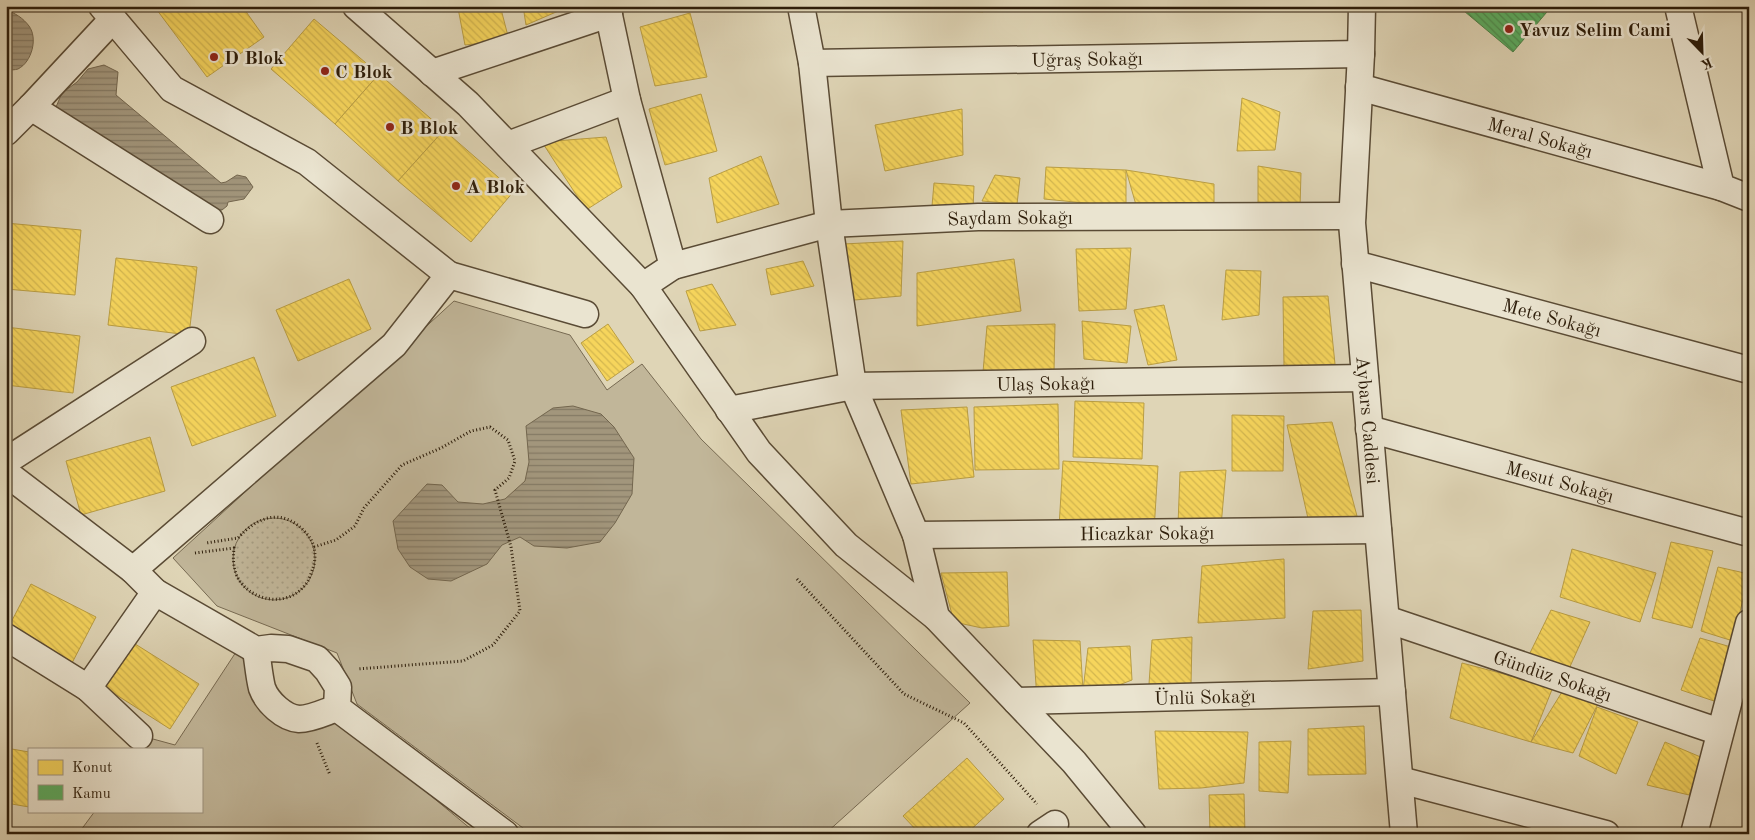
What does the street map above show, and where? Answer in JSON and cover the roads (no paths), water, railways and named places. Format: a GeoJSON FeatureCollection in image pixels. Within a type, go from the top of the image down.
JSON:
{"type":"FeatureCollection","features":[{"type":"Feature","properties":{"kind":"street"},"geometry":{"type":"LineString","coordinates":[[801,6],[812,63],[829,224],[853,386],[916,535],[936,617]]}},
{"type":"Feature","properties":{"kind":"street","name":"Aybars Caddesi"},"geometry":{"type":"LineString","coordinates":[[1362,6],[1352,216],[1404,834]]}},
{"type":"Feature","properties":{"kind":"street"},"geometry":{"type":"LineString","coordinates":[[1678,6],[1721,187]]}},
{"type":"Feature","properties":{"kind":"street"},"geometry":{"type":"LineString","coordinates":[[370,9],[432,72],[468,104],[643,286],[759,452],[846,545],[936,617],[1074,762],[1133,834]]}},
{"type":"Feature","properties":{"kind":"street"},"geometry":{"type":"LineString","coordinates":[[432,72],[608,10],[627,100],[672,266]]}},
{"type":"Feature","properties":{"kind":"street"},"geometry":{"type":"LineString","coordinates":[[6,132],[31,107],[108,13],[172,89],[307,162],[449,275],[584,314]]}},
{"type":"Feature","properties":{"kind":"street","name":"Uğraş Sokağı"},"geometry":{"type":"LineString","coordinates":[[812,63],[1361,54]]}},
{"type":"Feature","properties":{"kind":"street","name":"Meral Sokağı"},"geometry":{"type":"LineString","coordinates":[[1359,87],[1721,187],[1749,198]]}},
{"type":"Feature","properties":{"kind":"street"},"geometry":{"type":"LineString","coordinates":[[508,145],[627,100]]}},
{"type":"Feature","properties":{"kind":"street"},"geometry":{"type":"LineString","coordinates":[[31,107],[210,220]]}},
{"type":"Feature","properties":{"kind":"street","name":"Saydam Sokağı"},"geometry":{"type":"LineString","coordinates":[[643,286],[672,266],[829,224],[978,217],[1352,216]]}},
{"type":"Feature","properties":{"kind":"street","name":"Mete Sokağı"},"geometry":{"type":"LineString","coordinates":[[1355,264],[1749,370]]}},
{"type":"Feature","properties":{"kind":"street"},"geometry":{"type":"LineString","coordinates":[[140,565],[394,345],[449,275]]}},
{"type":"Feature","properties":{"kind":"street"},"geometry":{"type":"LineString","coordinates":[[6,460],[192,341]]}},
{"type":"Feature","properties":{"kind":"street","name":"Ulaş Sokağı"},"geometry":{"type":"LineString","coordinates":[[729,410],[853,386],[1365,378]]}},
{"type":"Feature","properties":{"kind":"street","name":"Mesut Sokağı"},"geometry":{"type":"LineString","coordinates":[[1370,429],[1749,533]]}},
{"type":"Feature","properties":{"kind":"street"},"geometry":{"type":"LineString","coordinates":[[6,473],[140,565],[155,592],[256,650],[271,648],[288,649],[317,659],[328,671],[338,687],[336,708]]}},
{"type":"Feature","properties":{"kind":"street","name":"Hicazkar Sokağı"},"geometry":{"type":"LineString","coordinates":[[916,535],[1378,530]]}},
{"type":"Feature","properties":{"kind":"street"},"geometry":{"type":"LineString","coordinates":[[88,688],[155,592]]}},
{"type":"Feature","properties":{"kind":"street","name":"Gündüz Sokağı"},"geometry":{"type":"LineString","coordinates":[[1386,619],[1720,732]]}},
{"type":"Feature","properties":{"kind":"street"},"geometry":{"type":"LineString","coordinates":[[1694,834],[1749,624]]}},
{"type":"Feature","properties":{"kind":"street"},"geometry":{"type":"LineString","coordinates":[[6,637],[88,688],[139,736]]}},
{"type":"Feature","properties":{"kind":"street"},"geometry":{"type":"LineString","coordinates":[[256,650],[263,689],[273,705],[287,715],[300,719],[336,708]]}},
{"type":"Feature","properties":{"kind":"street","name":"Ünlü Sokağı"},"geometry":{"type":"LineString","coordinates":[[1016,701],[1392,692]]}},
{"type":"Feature","properties":{"kind":"street"},"geometry":{"type":"LineString","coordinates":[[336,708],[505,834]]}},
{"type":"Feature","properties":{"kind":"street"},"geometry":{"type":"LineString","coordinates":[[1400,780],[1606,834]]}},
{"type":"Feature","properties":{"kind":"place","name":"Yavuz Selim Cami"},"geometry":{"type":"Point","coordinates":[1509,29]}},
{"type":"Feature","properties":{"kind":"place","name":"D Blok"},"geometry":{"type":"Point","coordinates":[214,57]}},
{"type":"Feature","properties":{"kind":"place","name":"C Blok"},"geometry":{"type":"Point","coordinates":[325,71]}},
{"type":"Feature","properties":{"kind":"place","name":"B Blok"},"geometry":{"type":"Point","coordinates":[390,127]}},
{"type":"Feature","properties":{"kind":"place","name":"A Blok"},"geometry":{"type":"Point","coordinates":[456,186]}}]}
